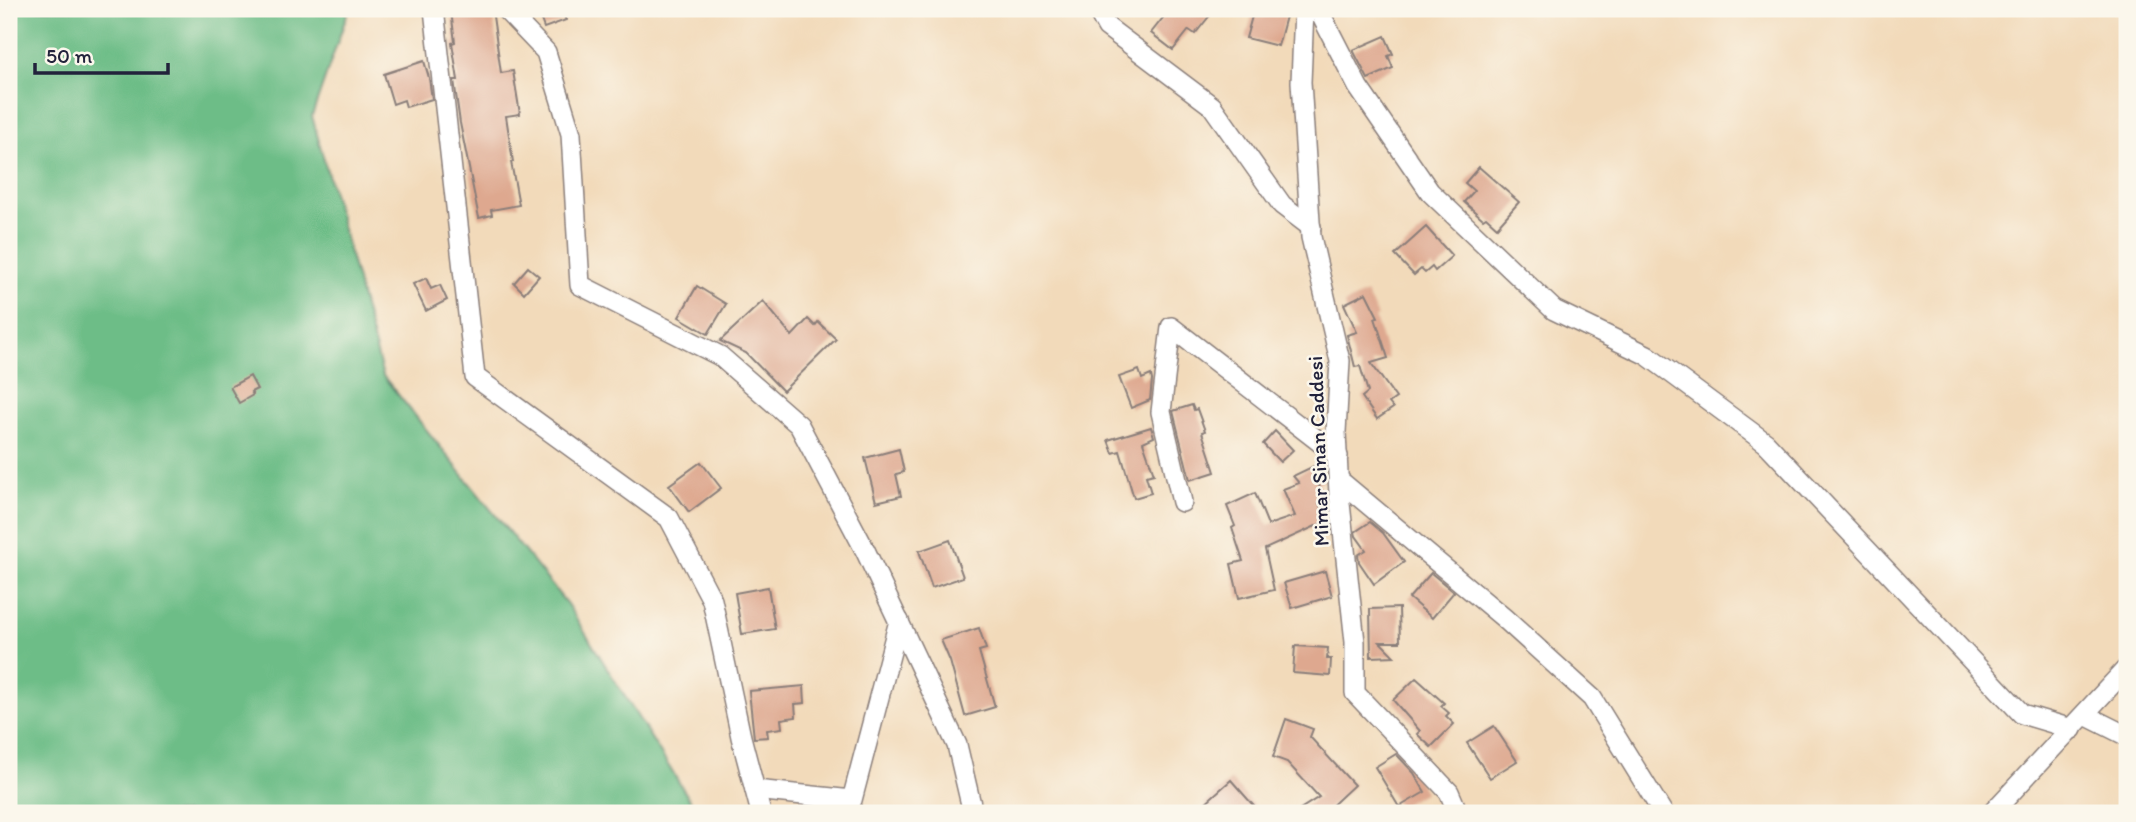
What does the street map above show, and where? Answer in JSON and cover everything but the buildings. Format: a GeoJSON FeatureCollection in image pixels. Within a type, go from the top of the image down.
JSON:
{"type":"FeatureCollection","features":[{"type":"Feature","properties":{"kind":"street"},"geometry":{"type":"LineString","coordinates":[[434,9],[475,377],[668,518],[712,600],[741,737],[761,813]]}},
{"type":"Feature","properties":{"kind":"street"},"geometry":{"type":"LineString","coordinates":[[505,9],[546,52],[571,134],[580,285],[720,355],[799,425],[865,550],[957,745],[973,813]]}},
{"type":"Feature","properties":{"kind":"street"},"geometry":{"type":"LineString","coordinates":[[1097,9],[1107,27],[1212,106],[1282,205],[1311,227]]}},
{"type":"Feature","properties":{"kind":"street","name":"Mimar Sinan Caddesi"},"geometry":{"type":"LineString","coordinates":[[1304,9],[1301,82],[1311,227],[1340,361],[1336,432],[1355,642],[1355,693],[1449,792],[1458,813]]}},
{"type":"Feature","properties":{"kind":"street"},"geometry":{"type":"LineString","coordinates":[[1318,9],[1358,87],[1430,192],[1554,310],[1647,355],[1766,443],[2022,714],[2079,722],[2127,736]]}},
{"type":"Feature","properties":{"kind":"street"},"geometry":{"type":"LineString","coordinates":[[1182,502],[1161,412],[1171,327],[1338,456]]}},
{"type":"Feature","properties":{"kind":"street"},"geometry":{"type":"LineString","coordinates":[[1339,480],[1493,609],[1592,698],[1663,813]]}},
{"type":"Feature","properties":{"kind":"street"},"geometry":{"type":"LineString","coordinates":[[755,790],[852,800],[899,621]]}},
{"type":"Feature","properties":{"kind":"street"},"geometry":{"type":"LineString","coordinates":[[1992,813],[2127,668]]}},
{"type":"Feature","properties":{"kind":"green space"},"geometry":{"type":"Polygon","coordinates":[[[9,9],[349,9],[312,116],[383,376],[567,604],[698,813],[9,813],[9,9]]]}}]}
